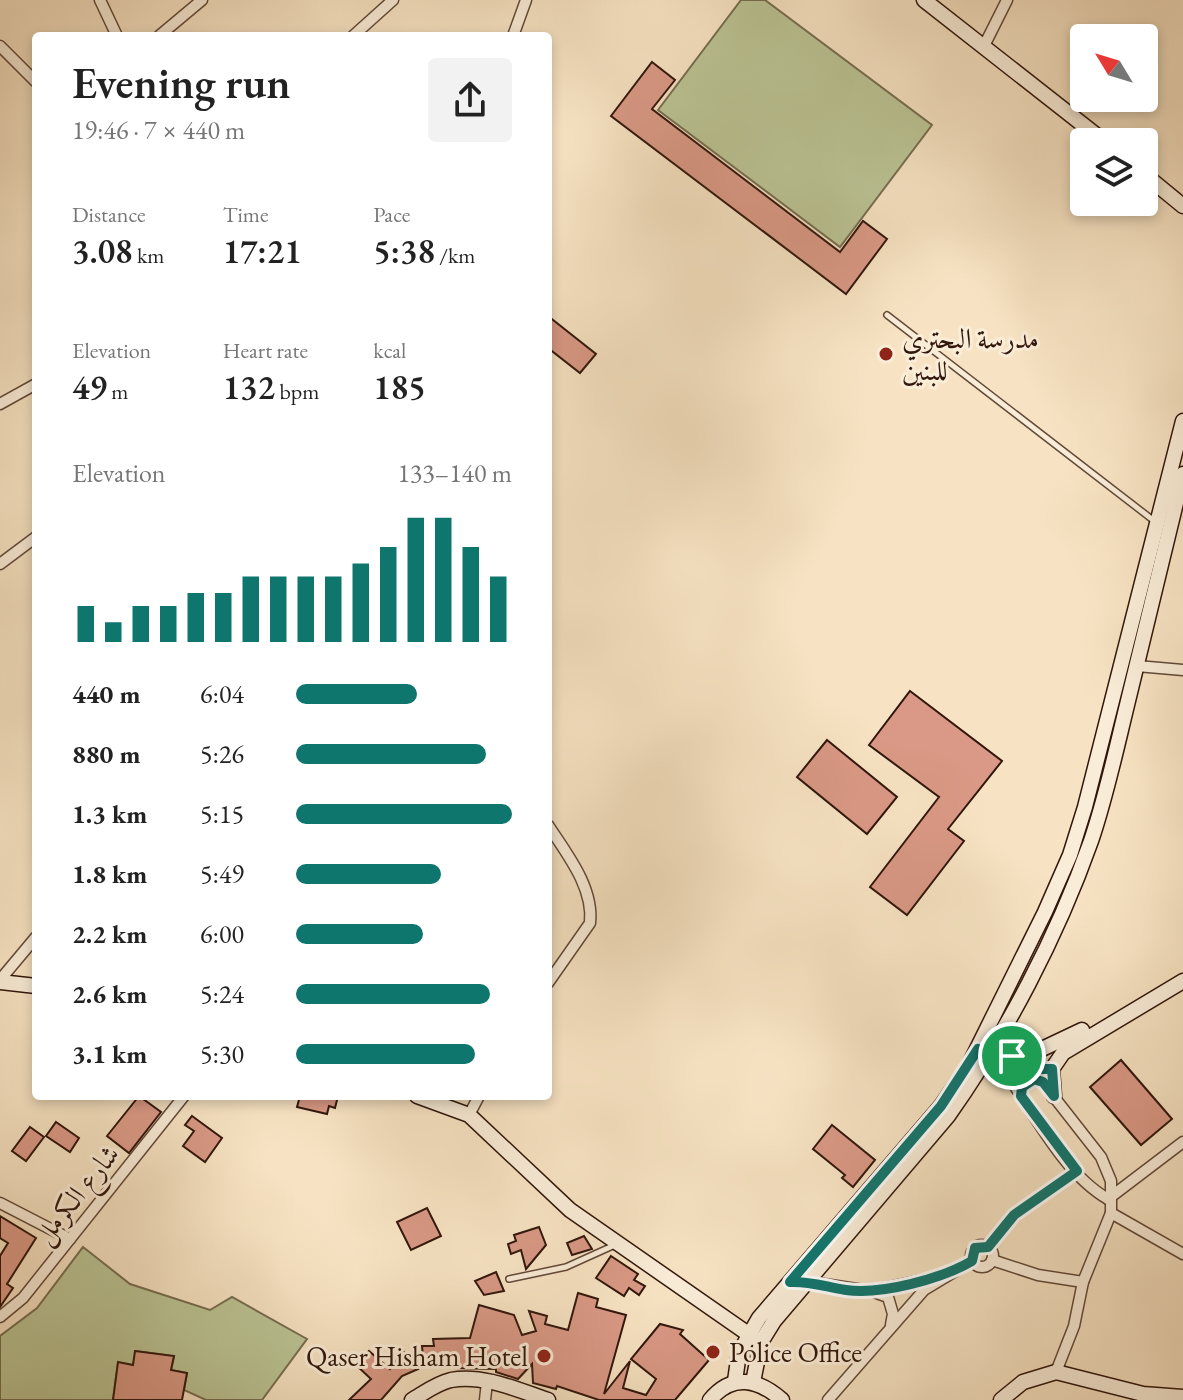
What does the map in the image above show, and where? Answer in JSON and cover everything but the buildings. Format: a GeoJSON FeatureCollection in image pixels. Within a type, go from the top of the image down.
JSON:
{"type":"FeatureCollection","features":[{"type":"Feature","properties":{"kind":"main road"},"geometry":{"type":"LineString","coordinates":[[924,0],[985,44],[1088,128]]}},
{"type":"Feature","properties":{"kind":"main road"},"geometry":{"type":"LineString","coordinates":[[1158,185],[1183,206]]}},
{"type":"Feature","properties":{"kind":"main road"},"geometry":{"type":"LineString","coordinates":[[753,1382],[754,1338],[790,1282],[941,1106],[983,1052],[1070,855],[1183,421]]}},
{"type":"Feature","properties":{"kind":"main road"},"geometry":{"type":"LineString","coordinates":[[735,1381],[739,1353],[809,1281],[948,1116],[1036,964],[1092,840],[1183,474]]}},
{"type":"Feature","properties":{"kind":"main road"},"geometry":{"type":"LineString","coordinates":[[0,981],[32,985]]}},
{"type":"Feature","properties":{"kind":"main road"},"geometry":{"type":"LineString","coordinates":[[1054,1096],[1052,1069],[1070,1047],[1183,981]]}},
{"type":"Feature","properties":{"kind":"main road"},"geometry":{"type":"LineString","coordinates":[[1004,1063],[1005,1075],[1015,1080],[1021,1079],[1026,1066],[1081,1031],[1109,1022]]}},
{"type":"Feature","properties":{"kind":"main road"},"geometry":{"type":"LineString","coordinates":[[983,1052],[1004,1063]]}},
{"type":"Feature","properties":{"kind":"main road"},"geometry":{"type":"LineString","coordinates":[[1004,1063],[1012,1056],[1026,1066],[1052,1069]]}},
{"type":"Feature","properties":{"kind":"main road"},"geometry":{"type":"LineString","coordinates":[[428,1100],[469,1115],[570,1210],[754,1338]]}},
{"type":"Feature","properties":{"kind":"main road"},"geometry":{"type":"LineString","coordinates":[[1001,1400],[1023,1382],[1056,1372],[1143,1394],[1183,1397]]}},
{"type":"Feature","properties":{"kind":"main road"},"geometry":{"type":"LineString","coordinates":[[412,1400],[450,1380],[487,1382],[548,1400]]}},
{"type":"Feature","properties":{"kind":"main road"},"geometry":{"type":"LineString","coordinates":[[710,1400],[735,1381],[753,1382],[782,1400]]}},
{"type":"Feature","properties":{"kind":"street"},"geometry":{"type":"LineString","coordinates":[[100,0],[115,32]]}},
{"type":"Feature","properties":{"kind":"street"},"geometry":{"type":"LineString","coordinates":[[164,32],[202,0]]}},
{"type":"Feature","properties":{"kind":"street"},"geometry":{"type":"LineString","coordinates":[[357,32],[393,0]]}},
{"type":"Feature","properties":{"kind":"street"},"geometry":{"type":"LineString","coordinates":[[514,32],[526,0]]}},
{"type":"Feature","properties":{"kind":"street"},"geometry":{"type":"LineString","coordinates":[[985,44],[1007,0]]}},
{"type":"Feature","properties":{"kind":"street"},"geometry":{"type":"LineString","coordinates":[[0,46],[32,78]]}},
{"type":"Feature","properties":{"kind":"street"},"geometry":{"type":"LineString","coordinates":[[0,404],[32,386]]}},
{"type":"Feature","properties":{"kind":"street"},"geometry":{"type":"LineString","coordinates":[[0,564],[32,540]]}},
{"type":"Feature","properties":{"kind":"street"},"geometry":{"type":"LineString","coordinates":[[1137,666],[1183,670]]}},
{"type":"Feature","properties":{"kind":"street"},"geometry":{"type":"LineString","coordinates":[[552,831],[574,865],[591,912],[590,923],[552,977]]}},
{"type":"Feature","properties":{"kind":"street"},"geometry":{"type":"LineString","coordinates":[[0,981],[32,942]]}},
{"type":"Feature","properties":{"kind":"street"},"geometry":{"type":"LineString","coordinates":[[1026,1066],[1043,1082],[1101,1157],[1111,1181],[1108,1199],[1111,1213],[1083,1282],[1074,1326],[1056,1372]]}},
{"type":"Feature","properties":{"kind":"street"},"geometry":{"type":"LineString","coordinates":[[1021,1096],[1025,1083],[1034,1079],[1043,1082]]}},
{"type":"Feature","properties":{"kind":"street"},"geometry":{"type":"LineString","coordinates":[[1015,1080],[1021,1096],[1077,1171],[1092,1190],[1108,1199]]}},
{"type":"Feature","properties":{"kind":"street","name":"شارع الكرمل"},"geometry":{"type":"LineString","coordinates":[[0,1317],[23,1298],[181,1100]]}},
{"type":"Feature","properties":{"kind":"street"},"geometry":{"type":"LineString","coordinates":[[469,1115],[477,1100]]}},
{"type":"Feature","properties":{"kind":"street"},"geometry":{"type":"LineString","coordinates":[[1108,1199],[1183,1142]]}},
{"type":"Feature","properties":{"kind":"street"},"geometry":{"type":"LineString","coordinates":[[828,1400],[924,1290],[972,1261],[975,1248],[988,1247],[1014,1215],[1077,1171]]}},
{"type":"Feature","properties":{"kind":"street"},"geometry":{"type":"LineString","coordinates":[[0,1203],[70,1239]]}},
{"type":"Feature","properties":{"kind":"street"},"geometry":{"type":"LineString","coordinates":[[1111,1213],[1183,1254]]}},
{"type":"Feature","properties":{"kind":"street"},"geometry":{"type":"LineString","coordinates":[[988,1247],[992,1260]]}},
{"type":"Feature","properties":{"kind":"street"},"geometry":{"type":"LineString","coordinates":[[992,1260],[1038,1275],[1083,1282]]}},
{"type":"Feature","properties":{"kind":"street"},"geometry":{"type":"LineString","coordinates":[[972,1261],[984,1267],[992,1260]]}},
{"type":"Feature","properties":{"kind":"street"},"geometry":{"type":"LineString","coordinates":[[870,1291],[950,1274]]}},
{"type":"Feature","properties":{"kind":"street"},"geometry":{"type":"LineString","coordinates":[[790,1282],[809,1281],[888,1297],[893,1314],[891,1327]]}},
{"type":"Feature","properties":{"kind":"street"},"geometry":{"type":"LineString","coordinates":[[485,1400],[487,1382]]}},
{"type":"Feature","properties":{"kind":"lane"},"geometry":{"type":"LineString","coordinates":[[887,315],[1157,523]]}},
{"type":"Feature","properties":{"kind":"lane"},"geometry":{"type":"LineString","coordinates":[[509,1279],[566,1267],[618,1244]]}},
{"type":"Feature","properties":{"kind":"green space"},"geometry":{"type":"Polygon","coordinates":[[[741,0],[765,0],[932,125],[840,247],[658,110],[741,0]]]}},
{"type":"Feature","properties":{"kind":"green space"},"geometry":{"type":"Polygon","coordinates":[[[83,1247],[130,1284],[210,1310],[232,1297],[307,1339],[262,1400],[206,1400],[184,1390],[187,1373],[171,1370],[174,1356],[136,1351],[133,1365],[118,1363],[113,1400],[0,1400],[0,1336],[37,1308],[83,1247]]]}},
{"type":"Feature","properties":{"kind":"place","name":"مدرسة البحتري للبنين"},"geometry":{"type":"Point","coordinates":[886,354]}},
{"type":"Feature","properties":{"kind":"place","name":"Police Office"},"geometry":{"type":"Point","coordinates":[713,1352]}},
{"type":"Feature","properties":{"kind":"place","name":"Qaser Hisham Hotel"},"geometry":{"type":"Point","coordinates":[544,1356]}},
{"type":"Feature","properties":{"kind":"route"},"geometry":{"type":"LineString","coordinates":[[978,1049],[1004,1063],[1012,1056],[1023,1058],[1028,1069],[1052,1069],[1054,1096],[1043,1082],[1034,1079],[1025,1083],[1021,1096],[1077,1171],[1014,1215],[988,1247],[981,1245],[975,1248],[971,1254],[972,1261],[950,1274],[870,1291],[844,1290],[809,1281],[790,1282],[941,1106],[978,1049]]}}]}
